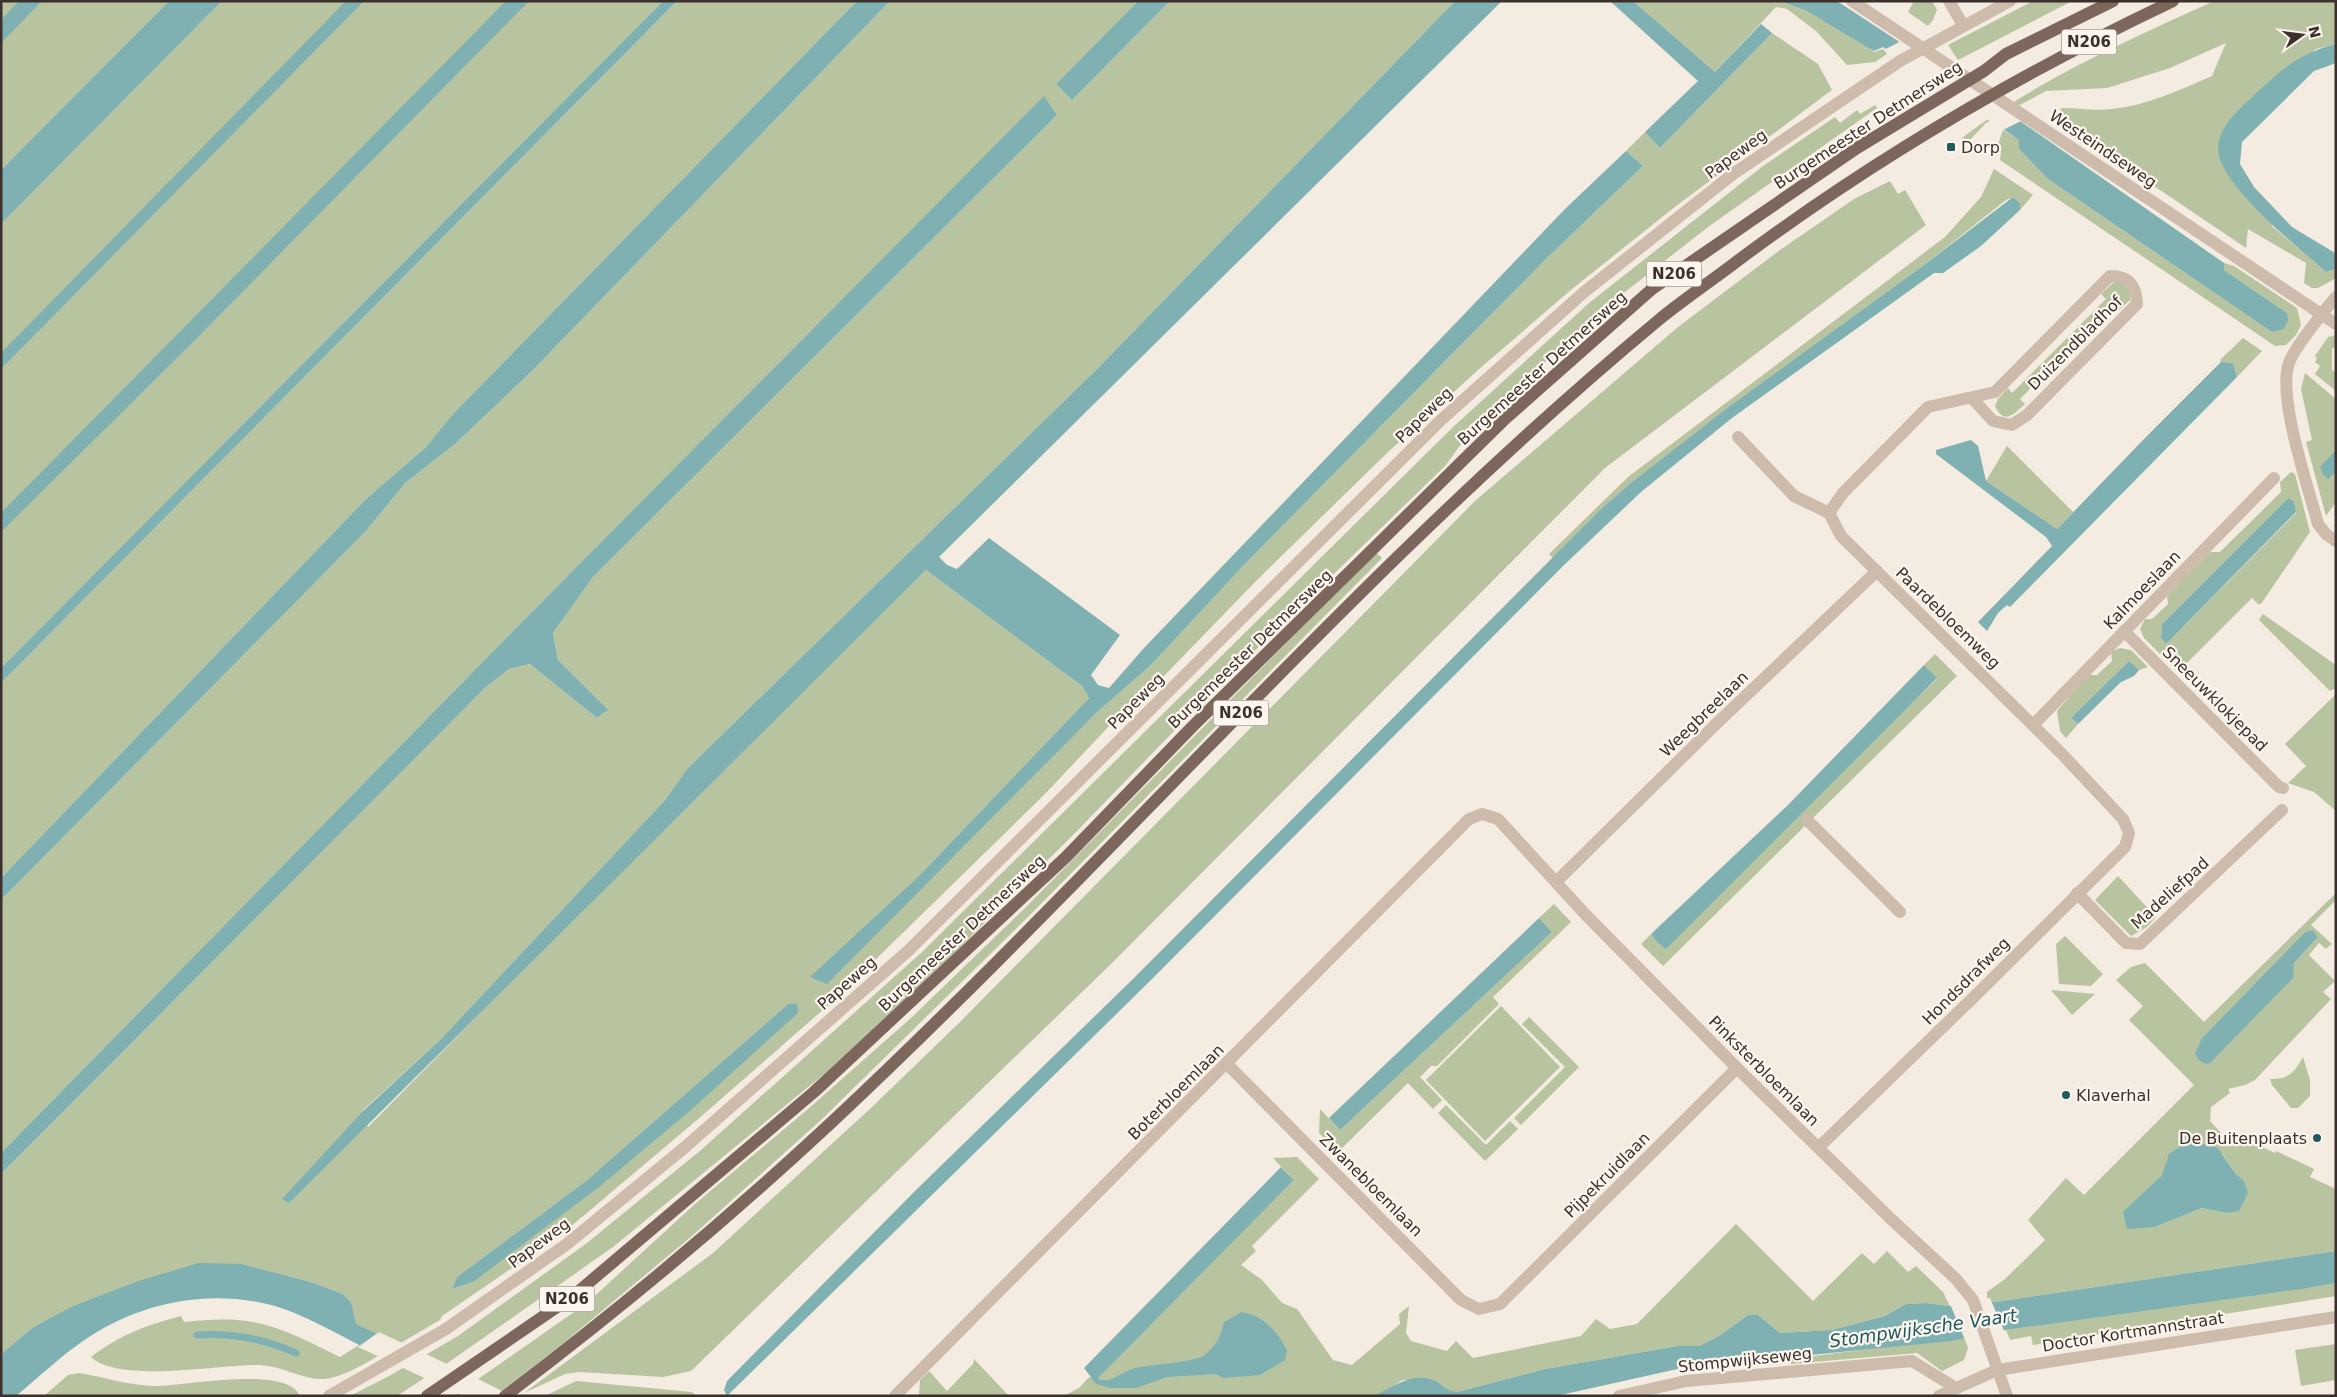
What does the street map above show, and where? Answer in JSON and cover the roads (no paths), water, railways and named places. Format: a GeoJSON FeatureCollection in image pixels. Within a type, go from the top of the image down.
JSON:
{"type":"FeatureCollection","features":[{"type":"Feature","properties":{"kind":"main road","name":"Burgemeester Detmersweg"},"geometry":{"type":"LineString","coordinates":[[427,1396],[572,1296],[814,1092],[1066,858],[1193,726],[1505,419],[1652,289],[1857,148],[1984,71],[2006,54],[2114,1]]}},
{"type":"Feature","properties":{"kind":"main road","name":"N206"},"geometry":{"type":"LineString","coordinates":[[507,1394],[659,1275],[832,1122],[1430,524],[1548,417],[1664,316],[1764,241],[1849,181],[2006,86],[2102,35],[2173,1]]}},
{"type":"Feature","properties":{"kind":"street","name":"Westeindseweg"},"geometry":{"type":"LineString","coordinates":[[1852,1],[2336,324]]}},
{"type":"Feature","properties":{"kind":"street"},"geometry":{"type":"LineString","coordinates":[[1949,1],[1963,25]]}},
{"type":"Feature","properties":{"kind":"street","name":"Papeweg"},"geometry":{"type":"LineString","coordinates":[[329,1396],[446,1330],[567,1244],[684,1148],[908,951],[1441,420],[1584,293],[1733,174],[1900,61],[2010,1]]}},
{"type":"Feature","properties":{"kind":"street","name":"Duizendbladhof"},"geometry":{"type":"LineString","coordinates":[[1829,513],[1843,493],[1928,406],[1995,392],[2110,276],[2120,276],[2132,282],[2136,292],[2137,304],[2027,415],[2012,426],[1993,421],[1972,398]]}},
{"type":"Feature","properties":{"kind":"street"},"geometry":{"type":"LineString","coordinates":[[2336,298],[2322,314],[2289,361],[2285,389],[2289,413],[2318,524],[2326,534],[2336,541]]}},
{"type":"Feature","properties":{"kind":"street"},"geometry":{"type":"LineString","coordinates":[[1738,437],[1794,496],[1829,513]]}},
{"type":"Feature","properties":{"kind":"street","name":"Kalmoeslaan"},"geometry":{"type":"LineString","coordinates":[[2033,725],[2274,478]]}},
{"type":"Feature","properties":{"kind":"street","name":"Paardebloemweg"},"geometry":{"type":"LineString","coordinates":[[1829,513],[1842,536],[2033,725],[2123,819],[2129,833]]}},
{"type":"Feature","properties":{"kind":"street","name":"Weegbreelaan"},"geometry":{"type":"LineString","coordinates":[[1556,882],[1715,724],[1877,571]]}},
{"type":"Feature","properties":{"kind":"street","name":"Sneeuwklokjepad"},"geometry":{"type":"LineString","coordinates":[[2124,631],[2279,787],[2283,788]]}},
{"type":"Feature","properties":{"kind":"street","name":"Madeliefpad"},"geometry":{"type":"LineString","coordinates":[[2077,893],[2126,943],[2140,944],[2282,810]]}},
{"type":"Feature","properties":{"kind":"street","name":"Pinksterbloemlaan"},"geometry":{"type":"LineString","coordinates":[[1482,814],[1498,819],[1556,882],[1737,1068],[1956,1279],[1973,1300],[2007,1396]]}},
{"type":"Feature","properties":{"kind":"street","name":"Boterbloemlaan"},"geometry":{"type":"LineString","coordinates":[[895,1396],[1469,819],[1482,814]]}},
{"type":"Feature","properties":{"kind":"street"},"geometry":{"type":"LineString","coordinates":[[1807,820],[1900,912]]}},
{"type":"Feature","properties":{"kind":"street","name":"Hondsdrafweg"},"geometry":{"type":"LineString","coordinates":[[1819,1148],[2125,847],[2129,833]]}},
{"type":"Feature","properties":{"kind":"street","name":"Zwanebloemlaan"},"geometry":{"type":"LineString","coordinates":[[1227,1064],[1461,1300],[1478,1309],[1500,1304]]}},
{"type":"Feature","properties":{"kind":"street","name":"Pijpekruidlaan"},"geometry":{"type":"LineString","coordinates":[[1500,1304],[1737,1068]]}},
{"type":"Feature","properties":{"kind":"street","name":"Doctor Kortmannstraat"},"geometry":{"type":"LineString","coordinates":[[1939,1396],[1997,1370],[2336,1317]]}},
{"type":"Feature","properties":{"kind":"street","name":"Stompwijkseweg"},"geometry":{"type":"LineString","coordinates":[[1619,1396],[1686,1381],[1912,1361],[1956,1388]]}},
{"type":"Feature","properties":{"kind":"water"},"geometry":{"type":"Polygon","coordinates":[[[19,1],[42,1],[1,43],[1,20],[19,1]]]}},
{"type":"Feature","properties":{"kind":"water"},"geometry":{"type":"Polygon","coordinates":[[[169,1],[222,1],[1,224],[1,170],[169,1]]]}},
{"type":"Feature","properties":{"kind":"water"},"geometry":{"type":"Polygon","coordinates":[[[346,1],[364,1],[1,369],[1,353],[346,1]]]}},
{"type":"Feature","properties":{"kind":"water"},"geometry":{"type":"Polygon","coordinates":[[[506,1],[529,1],[196,339],[1,532],[1,513],[506,1]]]}},
{"type":"Feature","properties":{"kind":"water"},"geometry":{"type":"Polygon","coordinates":[[[663,1],[677,1],[1,683],[1,668],[663,1]]]}},
{"type":"Feature","properties":{"kind":"water"},"geometry":{"type":"Polygon","coordinates":[[[857,1],[890,1],[531,372],[454,445],[405,483],[366,531],[1,900],[1,878],[367,498],[426,447],[452,415],[857,1]]]}},
{"type":"Feature","properties":{"kind":"water"},"geometry":{"type":"Polygon","coordinates":[[[1138,1],[1170,1],[1072,100],[1056,84],[1138,1]]]}},
{"type":"Feature","properties":{"kind":"water"},"geometry":{"type":"Polygon","coordinates":[[[1455,1],[1502,1],[939,557],[947,565],[957,569],[989,538],[1120,635],[1091,675],[1098,685],[1109,688],[1144,648],[1566,208],[1626,151],[1643,166],[1547,258],[1451,355],[1243,566],[1152,664],[1095,714],[827,984],[810,977],[919,876],[1089,698],[1082,686],[926,570],[289,1203],[282,1199],[363,1111],[440,1040],[665,800],[687,769],[1098,368],[1455,1]]]}},
{"type":"Feature","properties":{"kind":"water"},"geometry":{"type":"Polygon","coordinates":[[[1610,1],[1633,1],[1715,72],[1761,24],[1772,33],[1660,148],[1645,132],[1698,81],[1610,1]]]}},
{"type":"Feature","properties":{"kind":"water"},"geometry":{"type":"Polygon","coordinates":[[[1780,1],[1837,1],[2020,121],[2224,263],[2224,270],[2287,313],[2288,321],[2284,329],[2272,332],[2048,179],[2019,149],[2019,140],[1883,47],[1874,51],[1807,11],[1780,1]]]}},
{"type":"Feature","properties":{"kind":"water"},"geometry":{"type":"Polygon","coordinates":[[[2336,44],[2336,63],[2314,71],[2242,142],[2240,164],[2254,187],[2292,227],[2335,253],[2336,269],[2326,272],[2280,232],[2245,197],[2221,162],[2218,148],[2222,133],[2231,119],[2272,79],[2291,64],[2311,52],[2336,44]]]}},
{"type":"Feature","properties":{"kind":"water"},"geometry":{"type":"Polygon","coordinates":[[[1044,96],[1057,115],[593,577],[553,633],[558,660],[608,710],[597,718],[530,664],[509,669],[485,688],[1,1174],[1,1153],[515,629],[1044,96]]]}},
{"type":"Feature","properties":{"kind":"water"},"geometry":{"type":"Polygon","coordinates":[[[2013,197],[2020,203],[2020,210],[1981,246],[1943,273],[1934,273],[1732,418],[1641,492],[1563,566],[1151,980],[727,1396],[724,1390],[727,1381],[916,1190],[1134,978],[1603,507],[1727,408],[1924,265],[2013,197]]]}},
{"type":"Feature","properties":{"kind":"water"},"geometry":{"type":"Polygon","coordinates":[[[2221,362],[2233,363],[2237,377],[2010,607],[2007,605],[1998,613],[1987,631],[1978,622],[2052,546],[2046,537],[1936,454],[1936,450],[1971,440],[1978,446],[1986,481],[2057,529],[2221,362]]]}},
{"type":"Feature","properties":{"kind":"water"},"geometry":{"type":"Polygon","coordinates":[[[2336,450],[2336,472],[2328,479],[2320,467],[2336,450]]]}},
{"type":"Feature","properties":{"kind":"water"},"geometry":{"type":"Polygon","coordinates":[[[2288,498],[2294,501],[2296,512],[2166,644],[2161,638],[2162,624],[2288,498]]]}},
{"type":"Feature","properties":{"kind":"water"},"geometry":{"type":"Polygon","coordinates":[[[2129,661],[2139,670],[2134,676],[2121,682],[2078,724],[2071,718],[2129,661]]]}},
{"type":"Feature","properties":{"kind":"water"},"geometry":{"type":"Polygon","coordinates":[[[1924,665],[1937,678],[1666,949],[1658,943],[1651,934],[1787,806],[1924,665]]]}},
{"type":"Feature","properties":{"kind":"water"},"geometry":{"type":"Polygon","coordinates":[[[1539,918],[1552,932],[1340,1130],[1329,1118],[1539,918]]]}},
{"type":"Feature","properties":{"kind":"water"},"geometry":{"type":"Polygon","coordinates":[[[2313,930],[2318,937],[2294,963],[2293,978],[2210,1063],[2206,1064],[2200,1061],[2195,1054],[2202,1038],[2305,932],[2313,930]]]}},
{"type":"Feature","properties":{"kind":"water"},"geometry":{"type":"Polygon","coordinates":[[[797,1003],[798,1013],[692,1109],[599,1187],[473,1282],[452,1289],[457,1277],[586,1181],[788,1004],[797,1003]]]}},
{"type":"Feature","properties":{"kind":"water"},"geometry":{"type":"Polygon","coordinates":[[[2185,1143],[2199,1143],[2218,1148],[2235,1173],[2244,1181],[2248,1193],[2239,1211],[2226,1213],[2202,1208],[2155,1227],[2127,1229],[2123,1212],[2162,1175],[2169,1154],[2185,1143]]]}},
{"type":"Feature","properties":{"kind":"water"},"geometry":{"type":"Polygon","coordinates":[[[1281,1167],[1294,1180],[1097,1379],[1107,1380],[1132,1369],[1199,1358],[1209,1352],[1215,1344],[1220,1336],[1224,1322],[1242,1312],[1257,1317],[1269,1325],[1279,1336],[1287,1350],[1285,1360],[1260,1375],[1223,1378],[1216,1374],[1167,1377],[1136,1388],[1110,1388],[1096,1384],[1084,1368],[1281,1167]]]}},
{"type":"Feature","properties":{"kind":"water","name":"Stompwijksche Vaart"},"geometry":{"type":"Polygon","coordinates":[[[2336,1251],[2336,1283],[2301,1289],[2006,1330],[1951,1341],[1682,1368],[1556,1396],[1373,1396],[1409,1379],[1424,1378],[1433,1380],[1457,1392],[1545,1369],[1678,1346],[1699,1346],[1719,1336],[1748,1315],[1758,1315],[1780,1333],[1832,1330],[1885,1316],[1906,1304],[1926,1303],[1950,1306],[1987,1300],[1995,1302],[2336,1251]]]}},
{"type":"Feature","properties":{"kind":"water"},"geometry":{"type":"Polygon","coordinates":[[[199,1263],[242,1264],[311,1282],[343,1294],[351,1302],[356,1324],[510,1396],[445,1380],[408,1368],[292,1312],[267,1304],[241,1299],[214,1298],[162,1305],[136,1313],[112,1324],[89,1337],[70,1351],[16,1396],[1,1396],[1,1354],[32,1328],[71,1307],[138,1281],[199,1263]]]}},
{"type":"Feature","properties":{"kind":"waterway"},"geometry":{"type":"LineString","coordinates":[[197,1335],[223,1335],[259,1340],[296,1353]]}},
{"type":"Feature","properties":{"kind":"place","name":"Dorp"},"geometry":{"type":"Point","coordinates":[1951,147]}},
{"type":"Feature","properties":{"kind":"place","name":"Klaverhal"},"geometry":{"type":"Point","coordinates":[2066,1095]}},
{"type":"Feature","properties":{"kind":"place","name":"De Buitenplaats"},"geometry":{"type":"Point","coordinates":[2317,1138]}}]}
